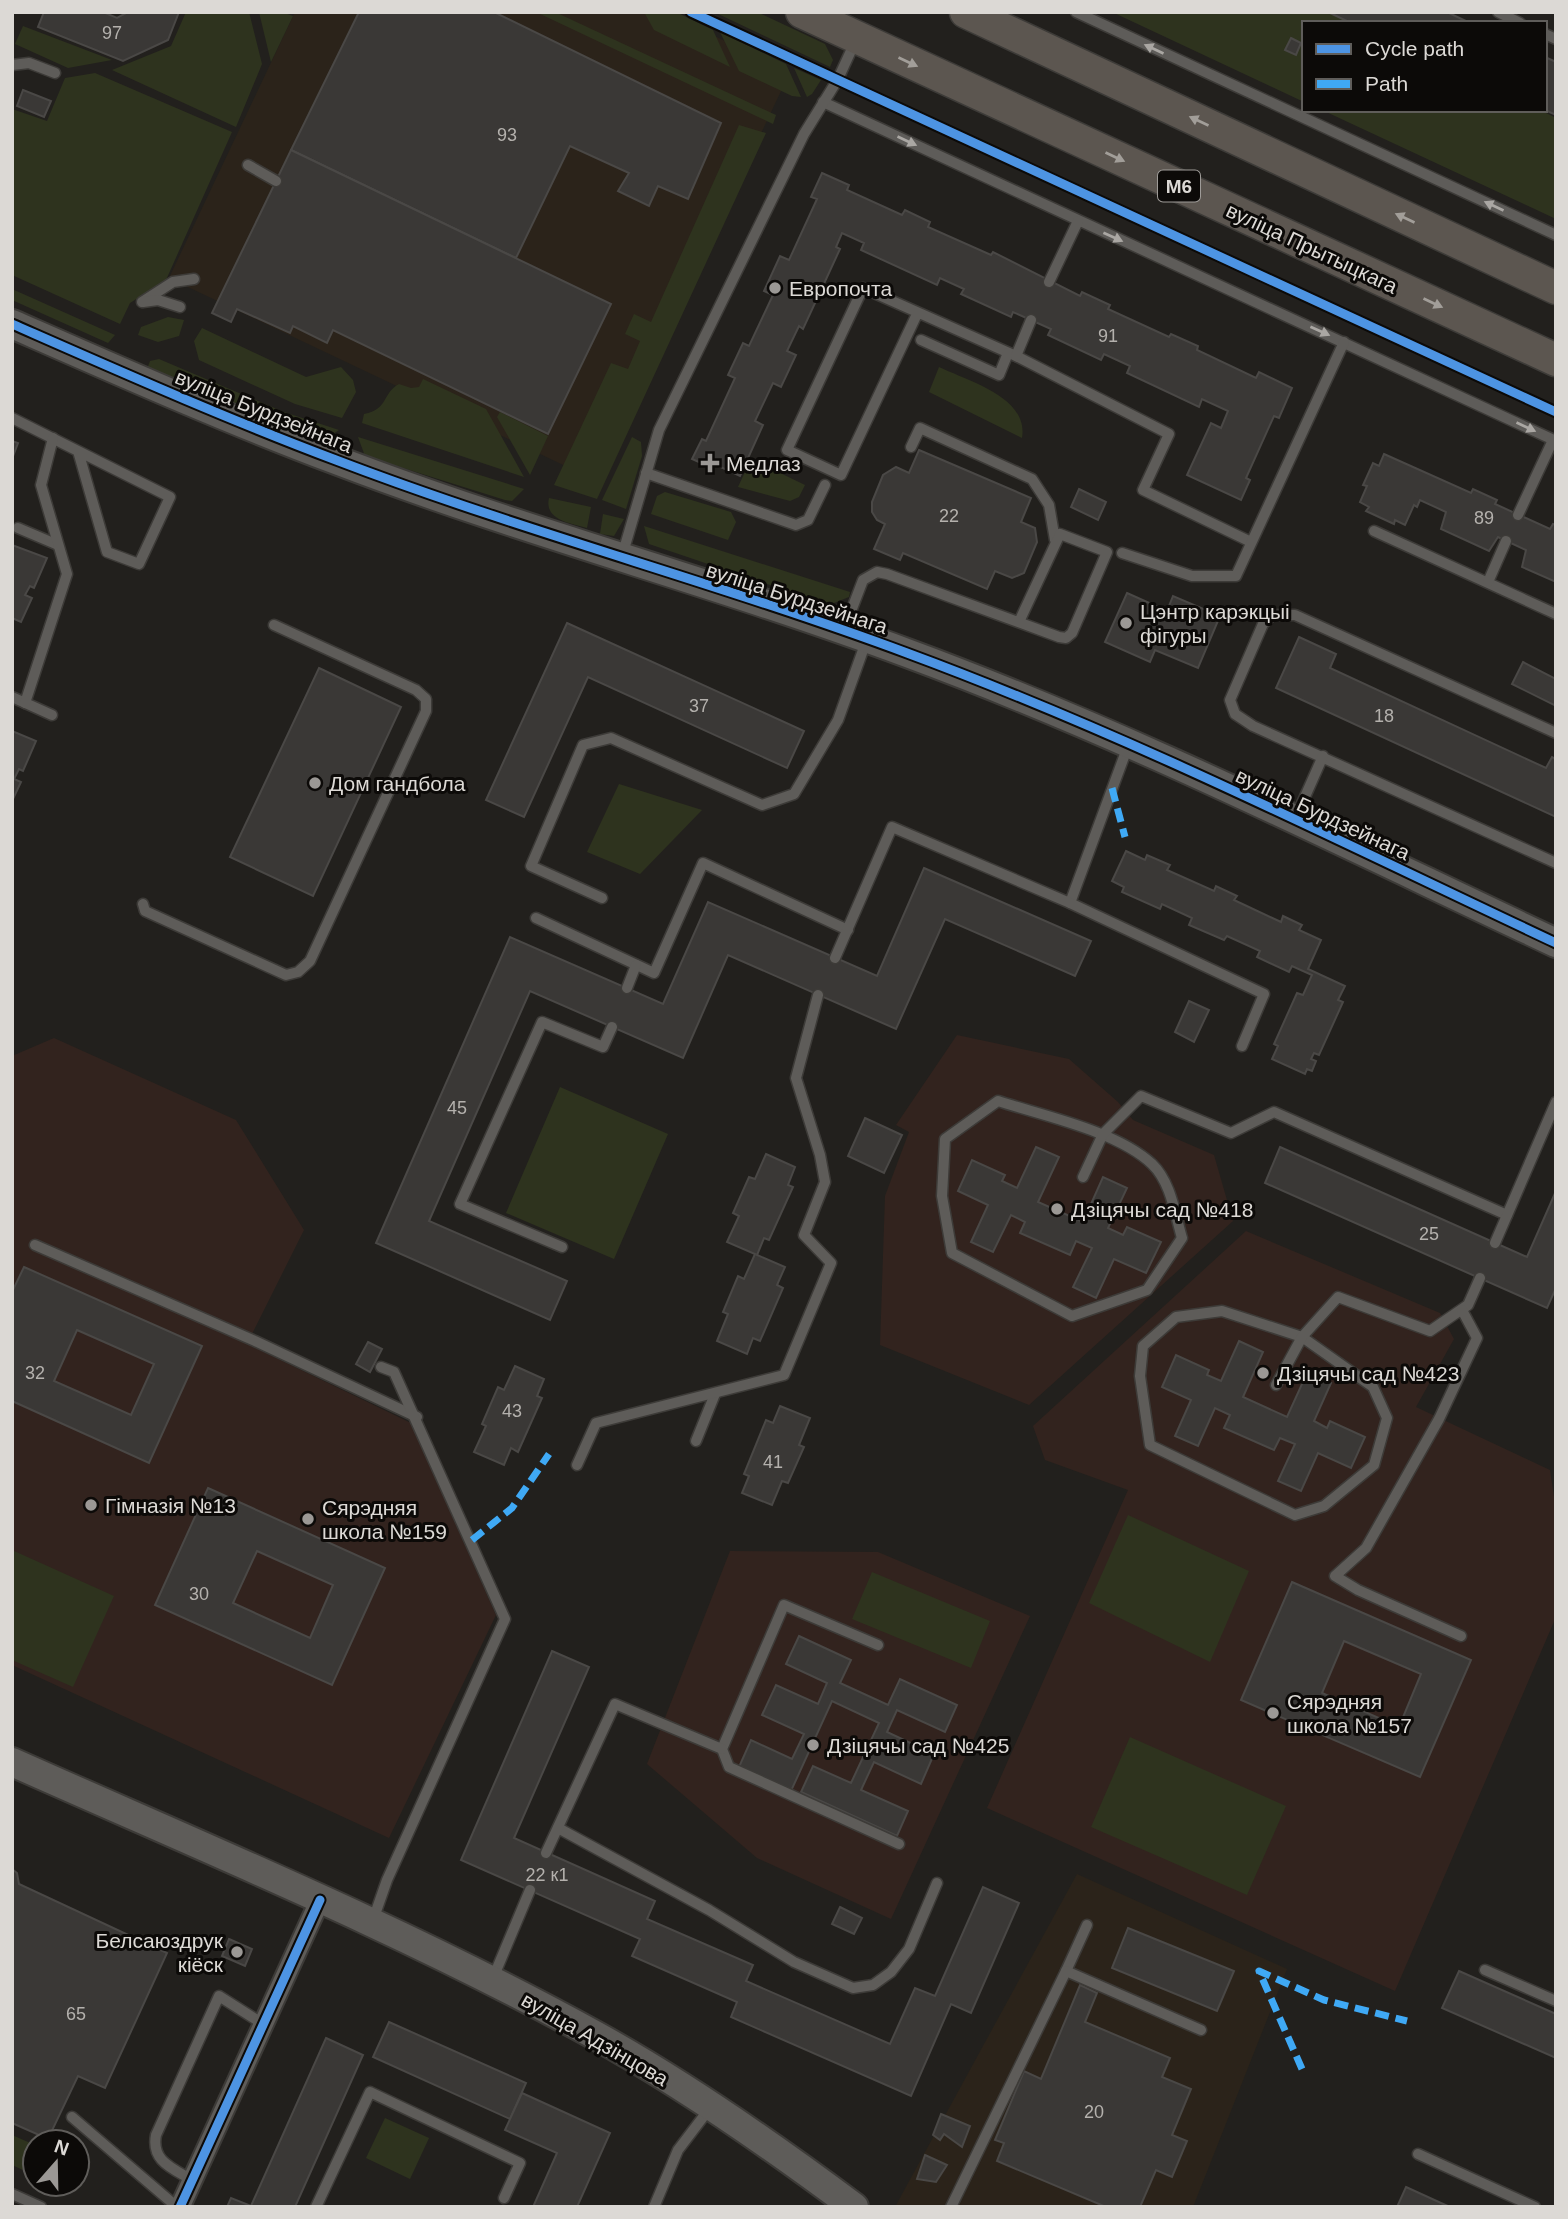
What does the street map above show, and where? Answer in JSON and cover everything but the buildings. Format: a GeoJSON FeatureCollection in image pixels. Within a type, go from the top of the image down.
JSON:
{"type":"FeatureCollection","features":[{"type":"Feature","properties":{"kind":"main road","name":"вуліца Прытыцкага"},"geometry":{"type":"LineString","coordinates":[[802,12],[1556,360]]}},
{"type":"Feature","properties":{"kind":"main road"},"geometry":{"type":"LineString","coordinates":[[966,12],[1556,288]]}},
{"type":"Feature","properties":{"kind":"street","name":"вуліца Бурдзейнага"},"geometry":{"type":"LineString","coordinates":[[12,324],[336,460],[621,559],[856,635],[1033,702],[1129,742],[1556,943]]}},
{"type":"Feature","properties":{"kind":"street","name":"вуліца Адзінцова"},"geometry":{"type":"LineString","coordinates":[[12,1762],[372,1924],[595,2035],[710,2107],[855,2207]]}},
{"type":"Feature","properties":{"kind":"street"},"geometry":{"type":"LineString","coordinates":[[178,2207],[320,1900]]}},
{"type":"Feature","properties":{"kind":"lane"},"geometry":{"type":"LineString","coordinates":[[1076,12],[1556,235]]}},
{"type":"Feature","properties":{"kind":"lane"},"geometry":{"type":"LineString","coordinates":[[1498,12],[1516,21]]}},
{"type":"Feature","properties":{"kind":"lane"},"geometry":{"type":"LineString","coordinates":[[621,559],[659,430],[798,146],[838,79],[857,38]]}},
{"type":"Feature","properties":{"kind":"lane"},"geometry":{"type":"LineString","coordinates":[[12,65],[29,62],[55,73]]}},
{"type":"Feature","properties":{"kind":"lane"},"geometry":{"type":"LineString","coordinates":[[822,102],[1554,440],[1518,515]]}},
{"type":"Feature","properties":{"kind":"lane"},"geometry":{"type":"LineString","coordinates":[[248,165],[276,181]]}},
{"type":"Feature","properties":{"kind":"lane"},"geometry":{"type":"LineString","coordinates":[[1049,282],[1078,221]]}},
{"type":"Feature","properties":{"kind":"lane"},"geometry":{"type":"LineString","coordinates":[[180,307],[158,300],[142,302],[173,282],[194,279]]}},
{"type":"Feature","properties":{"kind":"lane"},"geometry":{"type":"LineString","coordinates":[[917,314],[841,475],[787,450],[863,288],[1012,355],[1169,434],[1143,490],[1251,542]]}},
{"type":"Feature","properties":{"kind":"lane"},"geometry":{"type":"LineString","coordinates":[[921,340],[999,375],[1031,320]]}},
{"type":"Feature","properties":{"kind":"lane"},"geometry":{"type":"LineString","coordinates":[[1122,553],[1192,576],[1236,576],[1344,342]]}},
{"type":"Feature","properties":{"kind":"lane"},"geometry":{"type":"LineString","coordinates":[[12,418],[53,438],[170,497],[139,564],[107,552],[78,451]]}},
{"type":"Feature","properties":{"kind":"lane"},"geometry":{"type":"LineString","coordinates":[[911,447],[920,428],[1032,479],[1049,505],[1055,540]]}},
{"type":"Feature","properties":{"kind":"lane"},"geometry":{"type":"LineString","coordinates":[[25,703],[67,574],[41,485],[53,438]]}},
{"type":"Feature","properties":{"kind":"lane"},"geometry":{"type":"LineString","coordinates":[[646,473],[796,525],[808,520],[825,485]]}},
{"type":"Feature","properties":{"kind":"lane"},"geometry":{"type":"LineString","coordinates":[[18,528],[58,545]]}},
{"type":"Feature","properties":{"kind":"lane"},"geometry":{"type":"LineString","coordinates":[[1374,531],[1556,614]]}},
{"type":"Feature","properties":{"kind":"lane"},"geometry":{"type":"LineString","coordinates":[[601,898],[531,866],[583,745],[611,738],[762,805],[794,794],[838,720],[856,635],[863,580],[877,572],[1019,622],[1066,638],[1072,632],[1107,552],[1060,534],[1019,622]]}},
{"type":"Feature","properties":{"kind":"lane"},"geometry":{"type":"LineString","coordinates":[[1488,582],[1506,541]]}},
{"type":"Feature","properties":{"kind":"lane"},"geometry":{"type":"LineString","coordinates":[[1556,733],[1295,615],[1272,615],[1263,624],[1230,700],[1235,714],[1253,726],[1556,863]]}},
{"type":"Feature","properties":{"kind":"lane"},"geometry":{"type":"LineString","coordinates":[[143,904],[145,911],[286,975],[298,972],[310,961],[426,711],[426,699],[416,690],[274,625]]}},
{"type":"Feature","properties":{"kind":"lane"},"geometry":{"type":"LineString","coordinates":[[12,697],[52,715]]}},
{"type":"Feature","properties":{"kind":"lane"},"geometry":{"type":"LineString","coordinates":[[1070,903],[1129,742]]}},
{"type":"Feature","properties":{"kind":"lane"},"geometry":{"type":"LineString","coordinates":[[1294,820],[1323,756]]}},
{"type":"Feature","properties":{"kind":"lane"},"geometry":{"type":"LineString","coordinates":[[835,958],[892,827],[1070,903],[1264,994],[1241,1046]]}},
{"type":"Feature","properties":{"kind":"lane"},"geometry":{"type":"LineString","coordinates":[[536,918],[654,973],[703,863],[848,930]]}},
{"type":"Feature","properties":{"kind":"lane"},"geometry":{"type":"LineString","coordinates":[[627,988],[636,965]]}},
{"type":"Feature","properties":{"kind":"lane"},"geometry":{"type":"LineString","coordinates":[[577,1465],[596,1423],[784,1375],[831,1263],[804,1235],[824,1182],[820,1155],[796,1078],[818,995]]}},
{"type":"Feature","properties":{"kind":"lane"},"geometry":{"type":"LineString","coordinates":[[562,1247],[460,1204],[542,1022],[603,1047],[612,1027]]}},
{"type":"Feature","properties":{"kind":"lane"},"geometry":{"type":"LineString","coordinates":[[1083,1177],[1103,1134],[1141,1096],[1231,1133],[1274,1112],[1507,1216]]}},
{"type":"Feature","properties":{"kind":"lane"},"geometry":{"type":"LineString","coordinates":[[998,1101],[1103,1134],[1152,1164],[1169,1191],[1182,1238],[1147,1290],[1072,1316],[952,1254],[943,1196],[945,1139],[998,1101]]}},
{"type":"Feature","properties":{"kind":"lane"},"geometry":{"type":"LineString","coordinates":[[1495,1242],[1556,1102]]}},
{"type":"Feature","properties":{"kind":"lane"},"geometry":{"type":"LineString","coordinates":[[35,1245],[256,1341],[416,1417]]}},
{"type":"Feature","properties":{"kind":"lane"},"geometry":{"type":"LineString","coordinates":[[1276,1385],[1302,1337],[1338,1297],[1430,1331],[1468,1305],[1480,1278]]}},
{"type":"Feature","properties":{"kind":"lane"},"geometry":{"type":"LineString","coordinates":[[1461,1636],[1358,1590],[1335,1576],[1366,1548],[1439,1419],[1478,1338],[1462,1310]]}},
{"type":"Feature","properties":{"kind":"lane"},"geometry":{"type":"LineString","coordinates":[[1222,1311],[1302,1337],[1373,1387],[1387,1418],[1374,1465],[1324,1506],[1296,1515],[1150,1445],[1140,1376],[1143,1346],[1176,1317],[1222,1311]]}},
{"type":"Feature","properties":{"kind":"lane"},"geometry":{"type":"LineString","coordinates":[[372,1924],[387,1880],[505,1619],[394,1372],[381,1367]]}},
{"type":"Feature","properties":{"kind":"lane"},"geometry":{"type":"LineString","coordinates":[[696,1441],[715,1394]]}},
{"type":"Feature","properties":{"kind":"lane"},"geometry":{"type":"LineString","coordinates":[[878,1645],[784,1605],[722,1749],[729,1767],[899,1844]]}},
{"type":"Feature","properties":{"kind":"lane"},"geometry":{"type":"LineString","coordinates":[[546,1853],[615,1704],[722,1749]]}},
{"type":"Feature","properties":{"kind":"lane"},"geometry":{"type":"LineString","coordinates":[[558,1828],[709,1910],[794,1962],[853,1988],[873,1985],[891,1972],[909,1949],[937,1883]]}},
{"type":"Feature","properties":{"kind":"lane"},"geometry":{"type":"LineString","coordinates":[[491,1981],[530,1891]]}},
{"type":"Feature","properties":{"kind":"lane"},"geometry":{"type":"LineString","coordinates":[[951,2207],[1087,1926]]}},
{"type":"Feature","properties":{"kind":"lane"},"geometry":{"type":"LineString","coordinates":[[1485,1970],[1556,2001]]}},
{"type":"Feature","properties":{"kind":"lane"},"geometry":{"type":"LineString","coordinates":[[1066,1971],[1201,2030]]}},
{"type":"Feature","properties":{"kind":"lane"},"geometry":{"type":"LineString","coordinates":[[192,2180],[158,2158],[153,2149],[156,2135],[219,1996],[263,2024]]}},
{"type":"Feature","properties":{"kind":"lane"},"geometry":{"type":"LineString","coordinates":[[316,2207],[370,2092],[520,2163],[504,2198]]}},
{"type":"Feature","properties":{"kind":"lane"},"geometry":{"type":"LineString","coordinates":[[654,2207],[678,2150],[710,2107]]}},
{"type":"Feature","properties":{"kind":"lane"},"geometry":{"type":"LineString","coordinates":[[72,2117],[178,2207]]}},
{"type":"Feature","properties":{"kind":"lane"},"geometry":{"type":"LineString","coordinates":[[1418,2154],[1535,2207]]}},
{"type":"Feature","properties":{"kind":"lane"},"geometry":{"type":"LineString","coordinates":[[12,2194],[41,2207]]}},
{"type":"Feature","properties":{"kind":"shaded area"},"geometry":{"type":"Polygon","coordinates":[[[295,12],[664,12],[790,72],[597,481],[169,278],[295,12]]]}},
{"type":"Feature","properties":{"kind":"shaded area","name":"Дзіцячы сад №418"},"geometry":{"type":"Polygon","coordinates":[[[957,1035],[1069,1059],[1118,1102],[1133,1120],[1214,1155],[1233,1221],[1029,1405],[880,1345],[885,1196],[909,1132],[896,1125],[957,1035]]]}},
{"type":"Feature","properties":{"kind":"shaded area"},"geometry":{"type":"Polygon","coordinates":[[[54,1038],[236,1120],[304,1230],[247,1344],[411,1423],[496,1615],[389,1838],[12,1665],[12,1056],[54,1038]]]}},
{"type":"Feature","properties":{"kind":"shaded area","name":"Сярэдняя школа №157"},"geometry":{"type":"Polygon","coordinates":[[[1246,1231],[1440,1313],[1454,1339],[1416,1407],[1550,1470],[1556,1510],[1556,1617],[1395,1991],[987,1808],[1128,1490],[1045,1460],[1033,1426],[1246,1231]]]}},
{"type":"Feature","properties":{"kind":"shaded area","name":"Дзіцячы сад №425"},"geometry":{"type":"Polygon","coordinates":[[[730,1551],[878,1552],[1030,1616],[891,1919],[757,1858],[647,1764],[730,1551]]]}},
{"type":"Feature","properties":{"kind":"shaded area"},"geometry":{"type":"Polygon","coordinates":[[[1077,1874],[1287,1969],[1193,2207],[895,2207],[1077,1874]]]}},
{"type":"Feature","properties":{"kind":"green space"},"geometry":{"type":"Polygon","coordinates":[[[186,12],[249,12],[262,64],[236,127],[112,70],[171,46],[186,12]]]}},
{"type":"Feature","properties":{"kind":"green space"},"geometry":{"type":"Polygon","coordinates":[[[259,12],[282,12],[293,16],[271,62],[259,12]]]}},
{"type":"Feature","properties":{"kind":"green space"},"geometry":{"type":"Polygon","coordinates":[[[536,12],[555,12],[776,115],[773,124],[536,12]]]}},
{"type":"Feature","properties":{"kind":"green space"},"geometry":{"type":"Polygon","coordinates":[[[644,12],[676,12],[713,30],[730,67],[654,30],[644,12]]]}},
{"type":"Feature","properties":{"kind":"green space"},"geometry":{"type":"Polygon","coordinates":[[[714,12],[757,12],[825,44],[833,60],[830,67],[714,12]]]}},
{"type":"Feature","properties":{"kind":"green space"},"geometry":{"type":"Polygon","coordinates":[[[1112,12],[1328,12],[1346,21],[1302,21],[1302,101],[1112,12]]]}},
{"type":"Feature","properties":{"kind":"green space"},"geometry":{"type":"Polygon","coordinates":[[[23,26],[112,60],[68,68],[15,44],[23,26]]]}},
{"type":"Feature","properties":{"kind":"green space"},"geometry":{"type":"Polygon","coordinates":[[[720,32],[786,64],[801,97],[792,96],[739,71],[720,32]]]}},
{"type":"Feature","properties":{"kind":"green space"},"geometry":{"type":"Polygon","coordinates":[[[794,68],[821,80],[807,97],[794,68]]]}},
{"type":"Feature","properties":{"kind":"green space"},"geometry":{"type":"Polygon","coordinates":[[[95,73],[232,132],[166,280],[130,303],[120,324],[12,275],[12,109],[47,121],[65,78],[95,73]]]}},
{"type":"Feature","properties":{"kind":"green space"},"geometry":{"type":"Polygon","coordinates":[[[1326,112],[1544,112],[1556,118],[1556,219],[1326,112]]]}},
{"type":"Feature","properties":{"kind":"green space"},"geometry":{"type":"Polygon","coordinates":[[[739,125],[766,133],[597,499],[554,485],[611,363],[628,369],[640,341],[625,334],[634,314],[651,322],[739,125]]]}},
{"type":"Feature","properties":{"kind":"green space"},"geometry":{"type":"Polygon","coordinates":[[[12,289],[115,335],[108,343],[12,300],[12,289]]]}},
{"type":"Feature","properties":{"kind":"green space"},"geometry":{"type":"Polygon","coordinates":[[[168,317],[184,320],[179,336],[158,342],[138,335],[141,327],[168,317]]]}},
{"type":"Feature","properties":{"kind":"green space"},"geometry":{"type":"Polygon","coordinates":[[[202,328],[306,377],[341,367],[353,380],[356,392],[342,418],[295,404],[199,360],[194,341],[202,328]]]}},
{"type":"Feature","properties":{"kind":"green space"},"geometry":{"type":"Polygon","coordinates":[[[159,359],[284,412],[339,430],[327,438],[318,437],[246,412],[147,369],[150,361],[159,359]]]}},
{"type":"Feature","properties":{"kind":"green space"},"geometry":{"type":"Polygon","coordinates":[[[939,367],[994,392],[1006,401],[1022,424],[1022,438],[929,392],[939,367]]]}},
{"type":"Feature","properties":{"kind":"green space"},"geometry":{"type":"Polygon","coordinates":[[[423,379],[486,409],[524,477],[362,423],[364,414],[382,405],[399,384],[411,388],[419,387],[423,379]]]}},
{"type":"Feature","properties":{"kind":"green space"},"geometry":{"type":"Polygon","coordinates":[[[500,412],[548,436],[530,475],[497,417],[500,412]]]}},
{"type":"Feature","properties":{"kind":"green space"},"geometry":{"type":"Polygon","coordinates":[[[358,437],[524,489],[512,501],[505,500],[365,456],[358,437]]]}},
{"type":"Feature","properties":{"kind":"green space"},"geometry":{"type":"Polygon","coordinates":[[[632,437],[641,442],[642,456],[626,509],[602,500],[632,437]]]}},
{"type":"Feature","properties":{"kind":"green space"},"geometry":{"type":"Polygon","coordinates":[[[751,459],[805,485],[799,497],[790,501],[738,487],[751,459]]]}},
{"type":"Feature","properties":{"kind":"green space"},"geometry":{"type":"Polygon","coordinates":[[[665,492],[731,512],[736,522],[728,540],[651,514],[657,496],[665,492]]]}},
{"type":"Feature","properties":{"kind":"green space"},"geometry":{"type":"Polygon","coordinates":[[[549,498],[591,507],[587,528],[554,516],[548,505],[549,498]]]}},
{"type":"Feature","properties":{"kind":"green space"},"geometry":{"type":"Polygon","coordinates":[[[603,514],[624,519],[614,536],[600,534],[603,514]]]}},
{"type":"Feature","properties":{"kind":"green space"},"geometry":{"type":"Polygon","coordinates":[[[644,526],[850,592],[849,597],[829,605],[649,544],[644,526]]]}},
{"type":"Feature","properties":{"kind":"green space"},"geometry":{"type":"Polygon","coordinates":[[[619,784],[702,810],[640,874],[587,852],[619,784]]]}},
{"type":"Feature","properties":{"kind":"green space"},"geometry":{"type":"Polygon","coordinates":[[[560,1087],[668,1134],[614,1259],[506,1213],[560,1087]]]}},
{"type":"Feature","properties":{"kind":"green space"},"geometry":{"type":"Polygon","coordinates":[[[1128,1515],[1249,1571],[1210,1662],[1089,1603],[1128,1515]]]}},
{"type":"Feature","properties":{"kind":"green space"},"geometry":{"type":"Polygon","coordinates":[[[12,1550],[114,1596],[73,1687],[12,1660],[12,1550]]]}},
{"type":"Feature","properties":{"kind":"green space"},"geometry":{"type":"Polygon","coordinates":[[[872,1572],[990,1621],[971,1668],[852,1619],[872,1572]]]}},
{"type":"Feature","properties":{"kind":"green space"},"geometry":{"type":"Polygon","coordinates":[[[1130,1737],[1286,1806],[1247,1895],[1091,1827],[1130,1737]]]}},
{"type":"Feature","properties":{"kind":"green space"},"geometry":{"type":"Polygon","coordinates":[[[385,2118],[429,2138],[410,2179],[366,2158],[385,2118]]]}},
{"type":"Feature","properties":{"kind":"green space"},"geometry":{"type":"Polygon","coordinates":[[[12,2135],[21,2139],[21,2169],[12,2165],[12,2135]]]}},
{"type":"Feature","properties":{"kind":"marked path"},"geometry":{"type":"LineString","coordinates":[[1112,788],[1125,837]]}},
{"type":"Feature","properties":{"kind":"marked path"},"geometry":{"type":"LineString","coordinates":[[472,1540],[512,1508],[549,1454]]}},
{"type":"Feature","properties":{"kind":"marked path"},"geometry":{"type":"LineString","coordinates":[[1302,2069],[1259,1971],[1324,2000],[1407,2021]]}},
{"type":"Feature","properties":{"kind":"cycle path"},"geometry":{"type":"LineString","coordinates":[[691,12],[1556,412]]}},
{"type":"Feature","properties":{"kind":"cycle path"},"geometry":{"type":"LineString","coordinates":[[12,324],[336,460],[478,511],[765,603],[990,685],[1153,754],[1556,943]]}},
{"type":"Feature","properties":{"kind":"cycle path"},"geometry":{"type":"LineString","coordinates":[[180,2207],[320,1900]]}},
{"type":"Feature","properties":{"kind":"place","name":"Европочта"},"geometry":{"type":"Point","coordinates":[775,288]}},
{"type":"Feature","properties":{"kind":"place","name":"Медлаз"},"geometry":{"type":"Point","coordinates":[710,463]}},
{"type":"Feature","properties":{"kind":"place","name":"Цэнтр карэкцыі фігуры"},"geometry":{"type":"Point","coordinates":[1126,623]}},
{"type":"Feature","properties":{"kind":"place","name":"Дом гандбола"},"geometry":{"type":"Point","coordinates":[315,783]}},
{"type":"Feature","properties":{"kind":"place","name":"Дзіцячы сад №418"},"geometry":{"type":"Point","coordinates":[1057,1209]}},
{"type":"Feature","properties":{"kind":"place","name":"Дзіцячы сад №423"},"geometry":{"type":"Point","coordinates":[1263,1373]}},
{"type":"Feature","properties":{"kind":"place","name":"Гімназія №13"},"geometry":{"type":"Point","coordinates":[91,1505]}},
{"type":"Feature","properties":{"kind":"place","name":"Сярэдняя школа №159"},"geometry":{"type":"Point","coordinates":[308,1519]}},
{"type":"Feature","properties":{"kind":"place","name":"Сярэдняя школа №157"},"geometry":{"type":"Point","coordinates":[1273,1713]}},
{"type":"Feature","properties":{"kind":"place","name":"Дзіцячы сад №425"},"geometry":{"type":"Point","coordinates":[813,1745]}},
{"type":"Feature","properties":{"kind":"place","name":"Белсаюздрук кіёск"},"geometry":{"type":"Point","coordinates":[237,1952]}}]}
